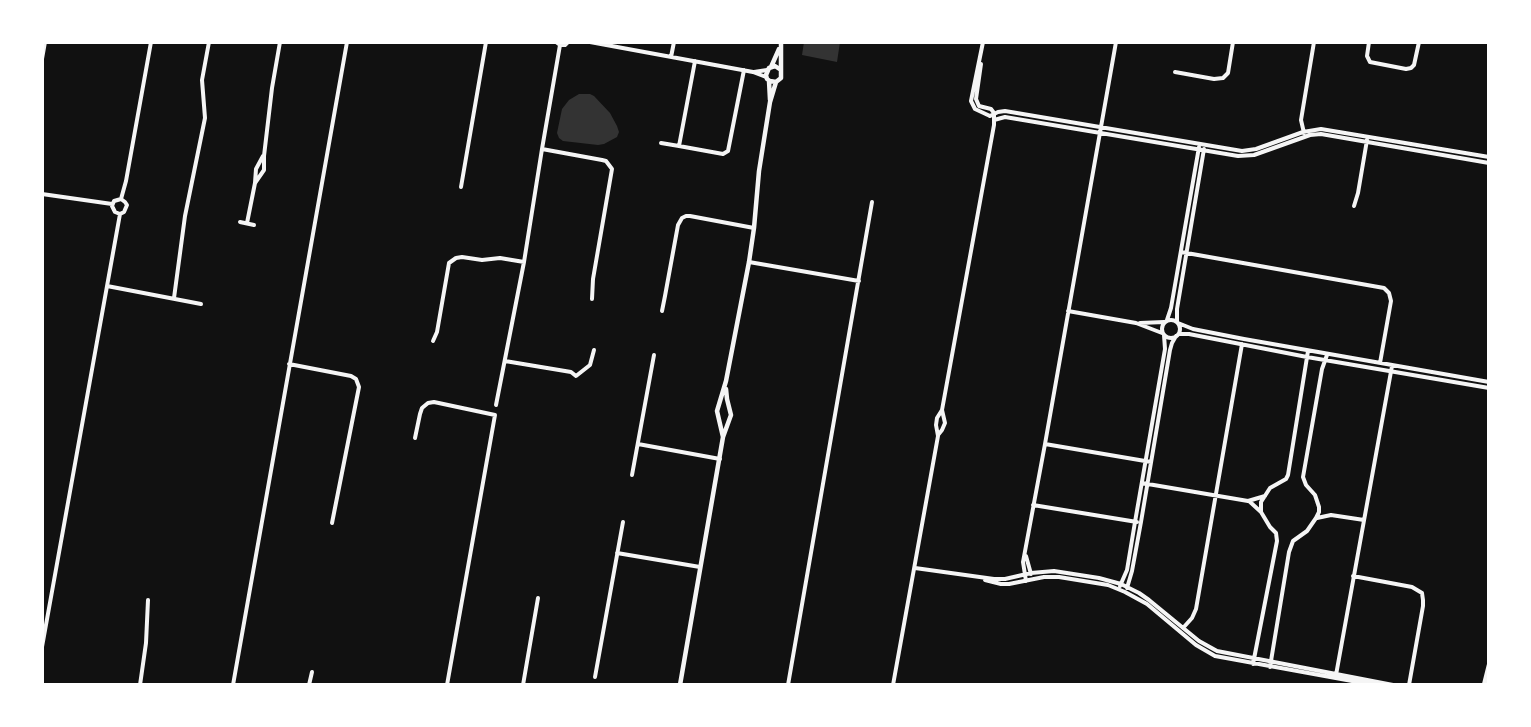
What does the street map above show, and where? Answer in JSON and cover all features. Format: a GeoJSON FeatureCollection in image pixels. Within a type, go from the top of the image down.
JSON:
{"type":"FeatureCollection","features":[{"type":"Feature","properties":{"kind":"street"},"geometry":{"type":"LineString","coordinates":[[42,58],[45,42]]}},
{"type":"Feature","properties":{"kind":"street"},"geometry":{"type":"LineString","coordinates":[[121,199],[127,179],[151,42]]}},
{"type":"Feature","properties":{"kind":"street"},"geometry":{"type":"LineString","coordinates":[[174,298],[185,216],[205,118],[202,80],[209,42]]}},
{"type":"Feature","properties":{"kind":"street"},"geometry":{"type":"LineString","coordinates":[[247,223],[255,183],[264,170],[272,88],[280,42]]}},
{"type":"Feature","properties":{"kind":"street"},"geometry":{"type":"LineString","coordinates":[[232,685],[347,42]]}},
{"type":"Feature","properties":{"kind":"street"},"geometry":{"type":"LineString","coordinates":[[461,187],[486,42]]}},
{"type":"Feature","properties":{"kind":"street"},"geometry":{"type":"LineString","coordinates":[[496,405],[524,262],[558,44],[565,45],[568,42]]}},
{"type":"Feature","properties":{"kind":"street"},"geometry":{"type":"LineString","coordinates":[[590,42],[744,70],[776,82]]}},
{"type":"Feature","properties":{"kind":"street"},"geometry":{"type":"LineString","coordinates":[[671,57],[674,42]]}},
{"type":"Feature","properties":{"kind":"street"},"geometry":{"type":"LineString","coordinates":[[983,42],[971,102],[975,109],[992,114],[1005,111],[1100,127],[1238,156],[1249,156],[1304,134],[1321,134],[1489,158]]}},
{"type":"Feature","properties":{"kind":"street"},"geometry":{"type":"LineString","coordinates":[[1026,581],[1023,562],[1025,549],[1116,42]]}},
{"type":"Feature","properties":{"kind":"street"},"geometry":{"type":"LineString","coordinates":[[1175,72],[1214,79],[1223,78],[1228,73],[1233,42]]}},
{"type":"Feature","properties":{"kind":"street"},"geometry":{"type":"LineString","coordinates":[[1304,134],[1301,120],[1314,42]]}},
{"type":"Feature","properties":{"kind":"street"},"geometry":{"type":"LineString","coordinates":[[1370,42],[1367,56],[1370,62],[1406,69],[1414,65],[1419,42]]}},
{"type":"Feature","properties":{"kind":"street"},"geometry":{"type":"LineString","coordinates":[[770,102],[767,79],[769,68],[780,44]]}},
{"type":"Feature","properties":{"kind":"street"},"geometry":{"type":"LineString","coordinates":[[723,437],[717,411],[726,381],[749,262],[759,171],[770,102],[776,82],[781,78],[780,44]]}},
{"type":"Feature","properties":{"kind":"street"},"geometry":{"type":"LineString","coordinates":[[679,146],[695,61]]}},
{"type":"Feature","properties":{"kind":"street"},"geometry":{"type":"LineString","coordinates":[[753,72],[778,67],[781,70]]}},
{"type":"Feature","properties":{"kind":"street"},"geometry":{"type":"LineString","coordinates":[[661,144],[723,153],[728,151],[744,70]]}},
{"type":"Feature","properties":{"kind":"street"},"geometry":{"type":"LineString","coordinates":[[893,685],[938,435],[937,418],[942,410],[994,120],[992,114]]}},
{"type":"Feature","properties":{"kind":"street"},"geometry":{"type":"LineString","coordinates":[[994,120],[1005,117],[1202,147]]}},
{"type":"Feature","properties":{"kind":"street"},"geometry":{"type":"LineString","coordinates":[[1367,139],[1489,163]]}},
{"type":"Feature","properties":{"kind":"street"},"geometry":{"type":"LineString","coordinates":[[1354,206],[1367,139]]}},
{"type":"Feature","properties":{"kind":"street"},"geometry":{"type":"LineString","coordinates":[[1126,590],[1132,571],[1146,461],[1165,349],[1161,327],[1171,308],[1202,147]]}},
{"type":"Feature","properties":{"kind":"street"},"geometry":{"type":"LineString","coordinates":[[542,149],[602,160],[612,169],[593,279],[592,299]]}},
{"type":"Feature","properties":{"kind":"street"},"geometry":{"type":"LineString","coordinates":[[42,194],[112,204],[121,199]]}},
{"type":"Feature","properties":{"kind":"street"},"geometry":{"type":"LineString","coordinates":[[42,647],[120,214],[124,212],[127,205],[121,199]]}},
{"type":"Feature","properties":{"kind":"street"},"geometry":{"type":"LineString","coordinates":[[788,685],[872,202]]}},
{"type":"Feature","properties":{"kind":"street"},"geometry":{"type":"LineString","coordinates":[[112,204],[112,210],[120,214]]}},
{"type":"Feature","properties":{"kind":"street"},"geometry":{"type":"LineString","coordinates":[[662,311],[678,225],[682,218],[690,216],[754,228]]}},
{"type":"Feature","properties":{"kind":"street"},"geometry":{"type":"LineString","coordinates":[[240,222],[254,225]]}},
{"type":"Feature","properties":{"kind":"street"},"geometry":{"type":"LineString","coordinates":[[1144,483],[1151,462],[1170,350],[1180,328],[1177,309],[1183,253]]}},
{"type":"Feature","properties":{"kind":"street"},"geometry":{"type":"LineString","coordinates":[[1183,253],[1384,288],[1389,293],[1391,301],[1380,363]]}},
{"type":"Feature","properties":{"kind":"street"},"geometry":{"type":"LineString","coordinates":[[433,341],[437,332],[449,263],[462,257],[482,260],[500,258],[524,262]]}},
{"type":"Feature","properties":{"kind":"street"},"geometry":{"type":"LineString","coordinates":[[749,262],[859,281]]}},
{"type":"Feature","properties":{"kind":"street"},"geometry":{"type":"LineString","coordinates":[[107,286],[201,304]]}},
{"type":"Feature","properties":{"kind":"street"},"geometry":{"type":"LineString","coordinates":[[1068,311],[1136,323],[1168,338],[1189,334],[1326,361],[1489,382]]}},
{"type":"Feature","properties":{"kind":"street"},"geometry":{"type":"LineString","coordinates":[[1136,323],[1173,319],[1193,329],[1380,363],[1392,368],[1489,388]]}},
{"type":"Feature","properties":{"kind":"street"},"geometry":{"type":"LineString","coordinates":[[1182,629],[1192,618],[1196,609],[1244,339]]}},
{"type":"Feature","properties":{"kind":"street"},"geometry":{"type":"LineString","coordinates":[[504,361],[571,372],[576,376],[590,365],[594,350]]}},
{"type":"Feature","properties":{"kind":"street"},"geometry":{"type":"LineString","coordinates":[[1261,512],[1261,502],[1270,488],[1288,475],[1308,351]]}},
{"type":"Feature","properties":{"kind":"street"},"geometry":{"type":"LineString","coordinates":[[632,475],[654,355]]}},
{"type":"Feature","properties":{"kind":"street"},"geometry":{"type":"LineString","coordinates":[[1270,667],[1289,552],[1293,541],[1317,518],[1319,510],[1316,495],[1306,485],[1303,477],[1322,369],[1327,355]]}},
{"type":"Feature","properties":{"kind":"street"},"geometry":{"type":"LineString","coordinates":[[289,364],[351,376],[356,379],[359,387],[332,523]]}},
{"type":"Feature","properties":{"kind":"street"},"geometry":{"type":"LineString","coordinates":[[1336,676],[1392,368]]}},
{"type":"Feature","properties":{"kind":"street"},"geometry":{"type":"LineString","coordinates":[[680,685],[723,437],[732,413],[727,399],[726,381]]}},
{"type":"Feature","properties":{"kind":"street"},"geometry":{"type":"LineString","coordinates":[[416,438],[422,408],[428,403],[434,402],[495,415],[447,685]]}},
{"type":"Feature","properties":{"kind":"street"},"geometry":{"type":"LineString","coordinates":[[938,435],[945,423],[942,410]]}},
{"type":"Feature","properties":{"kind":"street"},"geometry":{"type":"LineString","coordinates":[[638,444],[720,459]]}},
{"type":"Feature","properties":{"kind":"street"},"geometry":{"type":"LineString","coordinates":[[1045,444],[1151,462]]}},
{"type":"Feature","properties":{"kind":"street"},"geometry":{"type":"LineString","coordinates":[[1144,483],[1248,501],[1265,496]]}},
{"type":"Feature","properties":{"kind":"street"},"geometry":{"type":"LineString","coordinates":[[1248,501],[1261,512],[1276,533],[1277,541],[1253,664]]}},
{"type":"Feature","properties":{"kind":"street"},"geometry":{"type":"LineString","coordinates":[[1034,505],[1138,522]]}},
{"type":"Feature","properties":{"kind":"street"},"geometry":{"type":"LineString","coordinates":[[1319,510],[1332,515],[1364,520]]}},
{"type":"Feature","properties":{"kind":"street"},"geometry":{"type":"LineString","coordinates":[[1317,518],[1332,515]]}},
{"type":"Feature","properties":{"kind":"street"},"geometry":{"type":"LineString","coordinates":[[595,677],[623,522]]}},
{"type":"Feature","properties":{"kind":"street"},"geometry":{"type":"LineString","coordinates":[[1120,587],[1127,570],[1138,522]]}},
{"type":"Feature","properties":{"kind":"street"},"geometry":{"type":"LineString","coordinates":[[1025,549],[1026,560],[1033,579]]}},
{"type":"Feature","properties":{"kind":"street"},"geometry":{"type":"LineString","coordinates":[[617,554],[700,567]]}},
{"type":"Feature","properties":{"kind":"street"},"geometry":{"type":"LineString","coordinates":[[915,568],[1005,579],[1054,571],[1092,577],[1149,600],[1182,629],[1217,651],[1374,685]]}},
{"type":"Feature","properties":{"kind":"street"},"geometry":{"type":"LineString","coordinates":[[1353,576],[1412,587],[1422,593],[1424,600],[1408,685]]}},
{"type":"Feature","properties":{"kind":"street"},"geometry":{"type":"LineString","coordinates":[[976,577],[1001,584],[1059,577],[1120,587]]}},
{"type":"Feature","properties":{"kind":"street"},"geometry":{"type":"LineString","coordinates":[[523,685],[538,598]]}},
{"type":"Feature","properties":{"kind":"street"},"geometry":{"type":"LineString","coordinates":[[140,685],[146,644],[148,600]]}},
{"type":"Feature","properties":{"kind":"street"},"geometry":{"type":"LineString","coordinates":[[1182,629],[1196,645],[1209,654],[1221,658],[1393,685]]}},
{"type":"Feature","properties":{"kind":"street"},"geometry":{"type":"LineString","coordinates":[[1484,685],[1489,665]]}},
{"type":"Feature","properties":{"kind":"street"},"geometry":{"type":"LineString","coordinates":[[309,685],[312,672]]}},
{"type":"Feature","properties":{"kind":"street"},"geometry":{"type":"LineString","coordinates":[[1489,679],[1489,685]]}},
{"type":"Feature","properties":{"kind":"shaded area"},"geometry":{"type":"Polygon","coordinates":[[[804,42],[840,42],[837,62],[802,55],[804,42]]]}},
{"type":"Feature","properties":{"kind":"shaded area"},"geometry":{"type":"Polygon","coordinates":[[[579,94],[594,96],[610,113],[619,132],[617,137],[598,145],[563,141],[559,138],[557,133],[562,109],[569,100],[579,94]]]}}]}
